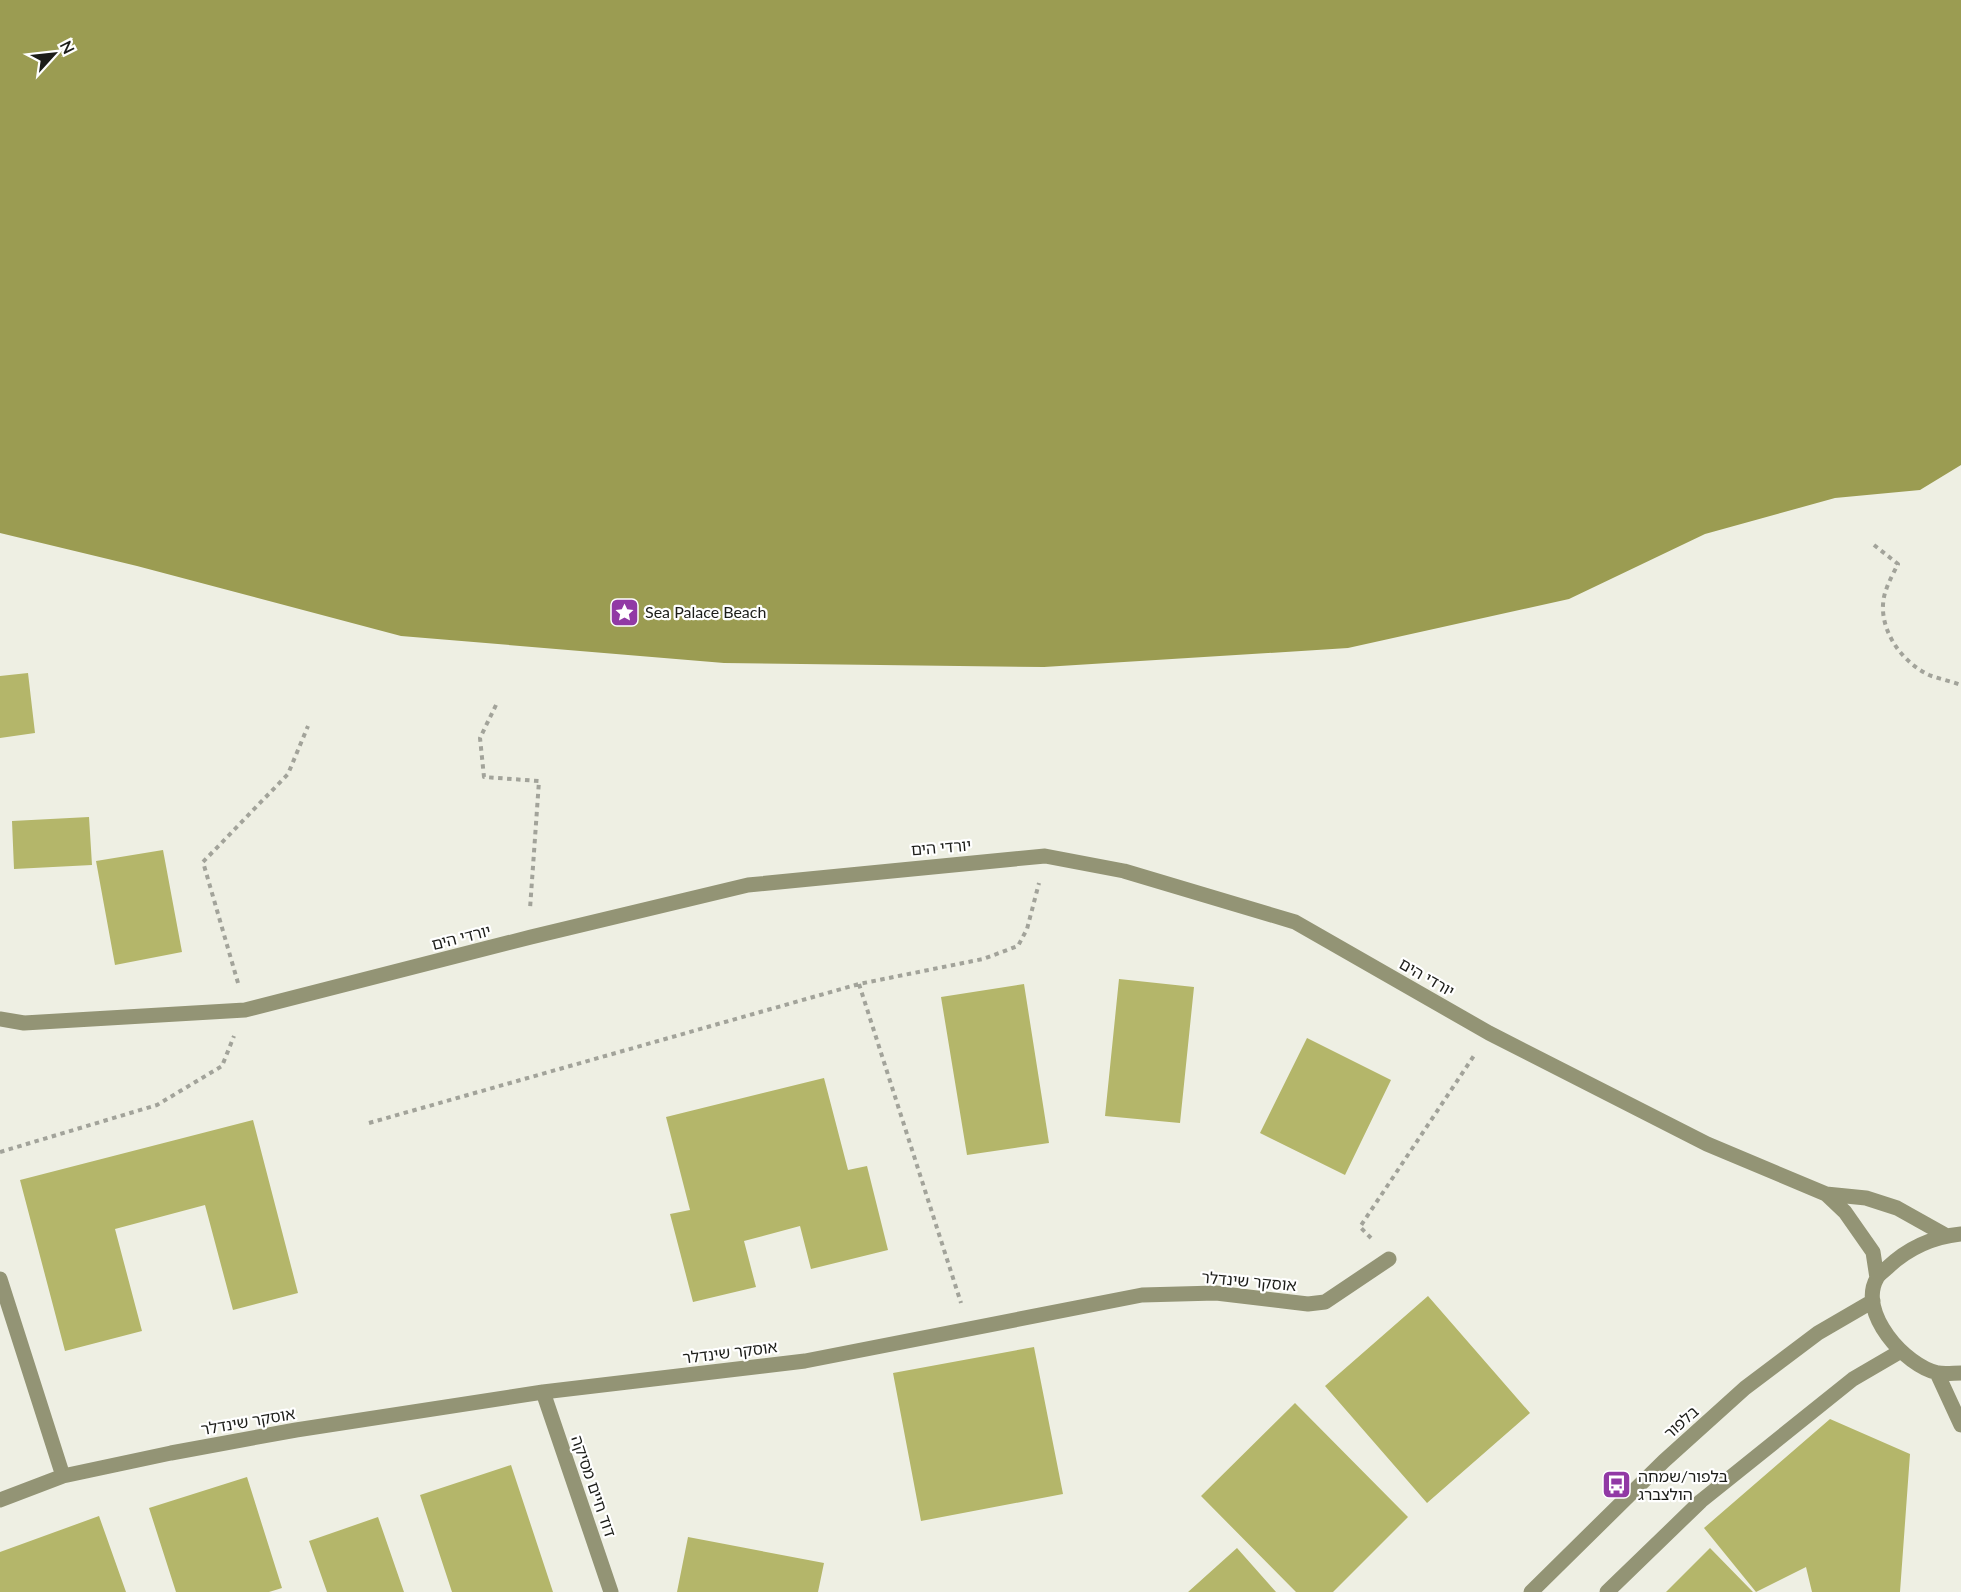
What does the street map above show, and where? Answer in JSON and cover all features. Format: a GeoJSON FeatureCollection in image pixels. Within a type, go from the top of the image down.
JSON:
{"type":"FeatureCollection","features":[{"type":"Feature","properties":{"kind":"street","name":"יורדי הים"},"geometry":{"type":"LineString","coordinates":[[0,1019],[24,1023],[245,1010],[531,937],[748,885],[1046,856],[1124,871],[1295,922],[1489,1033],[1707,1144],[1826,1194],[1866,1198],[1897,1208],[1954,1235]]}},
{"type":"Feature","properties":{"kind":"street","name":"יורדי הים"},"geometry":{"type":"LineString","coordinates":[[1826,1194],[1845,1212],[1873,1252],[1877,1278]]}},
{"type":"Feature","properties":{"kind":"street"},"geometry":{"type":"LineString","coordinates":[[1954,1235],[1939,1237],[1915,1247],[1895,1261],[1877,1278],[1873,1289],[1873,1301],[1879,1322],[1894,1345],[1913,1362],[1937,1373],[1961,1373]]}},
{"type":"Feature","properties":{"kind":"street","name":"אוסקר שינדלר"},"geometry":{"type":"LineString","coordinates":[[0,1500],[63,1476],[296,1430],[543,1392],[805,1361],[1142,1295],[1216,1293],[1280,1302],[1308,1304],[1325,1302],[1389,1258]]}},
{"type":"Feature","properties":{"kind":"street"},"geometry":{"type":"LineString","coordinates":[[0,1279],[63,1476]]}},
{"type":"Feature","properties":{"kind":"street","name":"בלפור"},"geometry":{"type":"LineString","coordinates":[[1531,1592],[1664,1461],[1745,1388],[1818,1333],[1873,1301]]}},
{"type":"Feature","properties":{"kind":"street"},"geometry":{"type":"LineString","coordinates":[[1607,1592],[1701,1501],[1853,1379],[1901,1352]]}},
{"type":"Feature","properties":{"kind":"street"},"geometry":{"type":"LineString","coordinates":[[1937,1373],[1961,1425]]}},
{"type":"Feature","properties":{"kind":"street","name":"דוד חיים מסיקה"},"geometry":{"type":"LineString","coordinates":[[543,1392],[611,1592]]}},
{"type":"Feature","properties":{"kind":"path"},"geometry":{"type":"LineString","coordinates":[[1874,545],[1898,564],[1885,591],[1882,615],[1893,641],[1908,661],[1929,675],[1961,685]]}},
{"type":"Feature","properties":{"kind":"path"},"geometry":{"type":"LineString","coordinates":[[496,705],[480,738],[484,777],[539,782],[530,915],[531,937]]}},
{"type":"Feature","properties":{"kind":"path"},"geometry":{"type":"LineString","coordinates":[[0,1152],[157,1105],[222,1066],[245,1010],[202,862],[288,774],[308,726]]}},
{"type":"Feature","properties":{"kind":"path"},"geometry":{"type":"LineString","coordinates":[[369,1123],[859,984],[982,959],[1018,945],[1027,929],[1046,856]]}},
{"type":"Feature","properties":{"kind":"path"},"geometry":{"type":"LineString","coordinates":[[859,984],[970,1329]]}},
{"type":"Feature","properties":{"kind":"path"},"geometry":{"type":"LineString","coordinates":[[1389,1258],[1360,1227],[1489,1033]]}},
{"type":"Feature","properties":{"kind":"shaded area"},"geometry":{"type":"Polygon","coordinates":[[[0,0],[1961,0],[1961,465],[1920,490],[1835,498],[1705,534],[1569,599],[1348,648],[1044,667],[724,663],[401,636],[137,566],[0,533],[0,0]]]}},
{"type":"Feature","properties":{"kind":"building"},"geometry":{"type":"Polygon","coordinates":[[[28,673],[35,733],[0,738],[0,676],[28,673]]]}},
{"type":"Feature","properties":{"kind":"building"},"geometry":{"type":"Polygon","coordinates":[[[89,817],[92,865],[14,869],[12,821],[89,817]]]}},
{"type":"Feature","properties":{"kind":"building"},"geometry":{"type":"Polygon","coordinates":[[[163,850],[182,952],[115,965],[96,861],[163,850]]]}},
{"type":"Feature","properties":{"kind":"building"},"geometry":{"type":"Polygon","coordinates":[[[1119,979],[1194,987],[1180,1123],[1105,1116],[1119,979]]]}},
{"type":"Feature","properties":{"kind":"building"},"geometry":{"type":"Polygon","coordinates":[[[1024,984],[1049,1143],[967,1155],[941,997],[1024,984]]]}},
{"type":"Feature","properties":{"kind":"building"},"geometry":{"type":"Polygon","coordinates":[[[1307,1038],[1391,1080],[1345,1175],[1260,1133],[1307,1038]]]}},
{"type":"Feature","properties":{"kind":"building"},"geometry":{"type":"Polygon","coordinates":[[[824,1078],[848,1170],[867,1166],[888,1250],[811,1269],[800,1226],[744,1241],[756,1287],[693,1302],[670,1214],[690,1210],[666,1117],[824,1078]]]}},
{"type":"Feature","properties":{"kind":"building"},"geometry":{"type":"Polygon","coordinates":[[[253,1120],[298,1293],[233,1310],[205,1205],[115,1229],[142,1331],[65,1351],[20,1180],[253,1120]]]}},
{"type":"Feature","properties":{"kind":"building"},"geometry":{"type":"Polygon","coordinates":[[[1428,1296],[1530,1413],[1427,1503],[1325,1386],[1428,1296]]]}},
{"type":"Feature","properties":{"kind":"building"},"geometry":{"type":"Polygon","coordinates":[[[1034,1347],[1063,1494],[921,1521],[893,1373],[1034,1347]]]}},
{"type":"Feature","properties":{"kind":"building"},"geometry":{"type":"Polygon","coordinates":[[[1295,1403],[1408,1517],[1333,1592],[1296,1592],[1201,1496],[1295,1403]]]}},
{"type":"Feature","properties":{"kind":"building"},"geometry":{"type":"Polygon","coordinates":[[[1830,1419],[1910,1454],[1900,1592],[1812,1592],[1806,1567],[1756,1592],[1704,1528],[1830,1419]]]}},
{"type":"Feature","properties":{"kind":"building"},"geometry":{"type":"Polygon","coordinates":[[[511,1465],[553,1592],[452,1592],[420,1495],[511,1465]]]}},
{"type":"Feature","properties":{"kind":"building"},"geometry":{"type":"Polygon","coordinates":[[[247,1477],[282,1588],[269,1592],[176,1592],[149,1508],[247,1477]]]}},
{"type":"Feature","properties":{"kind":"building"},"geometry":{"type":"Polygon","coordinates":[[[99,1516],[126,1592],[0,1592],[0,1552],[99,1516]]]}},
{"type":"Feature","properties":{"kind":"building"},"geometry":{"type":"Polygon","coordinates":[[[378,1517],[404,1592],[327,1592],[309,1541],[378,1517]]]}},
{"type":"Feature","properties":{"kind":"building"},"geometry":{"type":"Polygon","coordinates":[[[688,1537],[824,1563],[818,1592],[677,1592],[688,1537]]]}},
{"type":"Feature","properties":{"kind":"building"},"geometry":{"type":"Polygon","coordinates":[[[1237,1548],[1276,1592],[1188,1592],[1237,1548]]]}},
{"type":"Feature","properties":{"kind":"building"},"geometry":{"type":"Polygon","coordinates":[[[1710,1548],[1753,1592],[1666,1592],[1710,1548]]]}},
{"type":"Feature","properties":{"kind":"place","name":"Sea Palace Beach"},"geometry":{"type":"Point","coordinates":[624,612]}},
{"type":"Feature","properties":{"kind":"place","name":"בלפור/שמחה הולצברג"},"geometry":{"type":"Point","coordinates":[1617,1485]}}]}
